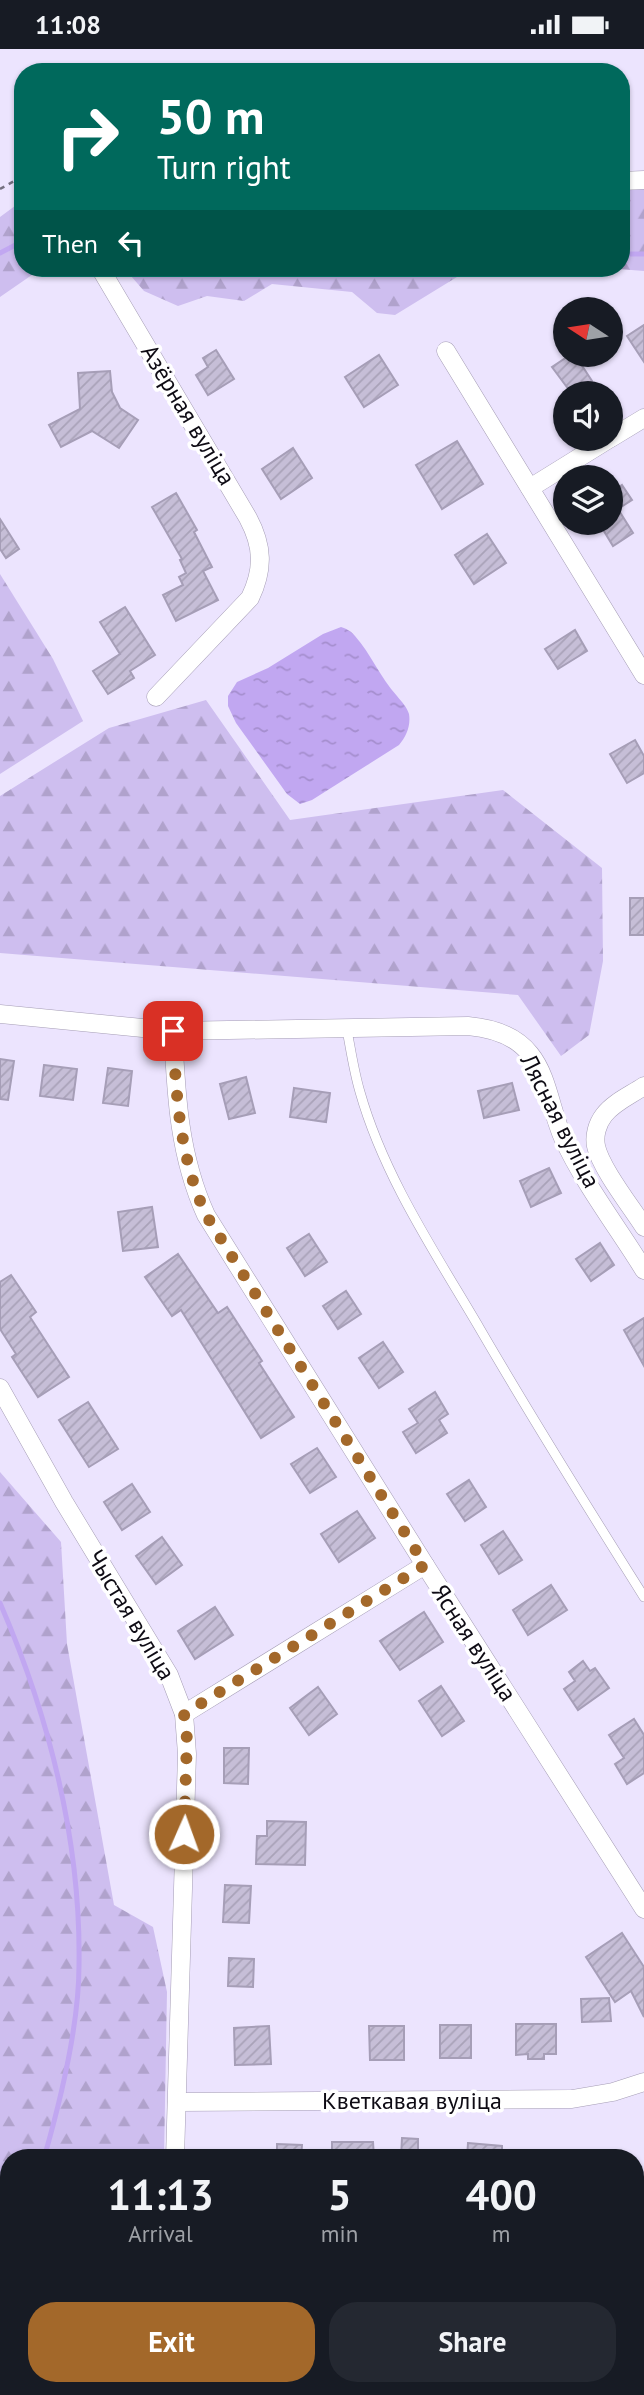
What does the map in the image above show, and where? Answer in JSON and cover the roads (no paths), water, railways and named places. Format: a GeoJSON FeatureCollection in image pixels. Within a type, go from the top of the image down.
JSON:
{"type":"FeatureCollection","features":[{"type":"Feature","properties":{"kind":"street","name":"Азёрная вуліца"},"geometry":{"type":"LineString","coordinates":[[105,277],[248,517],[262,552],[257,584],[241,610],[156,697]]}},
{"type":"Feature","properties":{"kind":"street"},"geometry":{"type":"LineString","coordinates":[[446,351],[644,675]]}},
{"type":"Feature","properties":{"kind":"street"},"geometry":{"type":"LineString","coordinates":[[623,431],[644,418]]}},
{"type":"Feature","properties":{"kind":"street"},"geometry":{"type":"LineString","coordinates":[[530,488],[590,451]]}},
{"type":"Feature","properties":{"kind":"street"},"geometry":{"type":"LineString","coordinates":[[0,1014],[173,1031],[347,1030]]}},
{"type":"Feature","properties":{"kind":"street","name":"Лясная вуліца"},"geometry":{"type":"LineString","coordinates":[[347,1030],[483,1027],[520,1044],[538,1068],[557,1124],[573,1156],[644,1270]]}},
{"type":"Feature","properties":{"kind":"street","name":"Ясная вуліца"},"geometry":{"type":"LineString","coordinates":[[173,1031],[182,1139],[192,1180],[206,1215],[425,1565],[638,1888],[644,1909]]}},
{"type":"Feature","properties":{"kind":"street","name":"Лясная вуліца"},"geometry":{"type":"LineString","coordinates":[[644,1086],[604,1116],[598,1125],[596,1144],[601,1160],[644,1227]]}},
{"type":"Feature","properties":{"kind":"street","name":"Чыстая вуліца"},"geometry":{"type":"LineString","coordinates":[[0,1388],[64,1503],[169,1675],[184,1714],[187,1754],[175,2149]]}},
{"type":"Feature","properties":{"kind":"street"},"geometry":{"type":"LineString","coordinates":[[184,1714],[425,1565]]}},
{"type":"Feature","properties":{"kind":"street","name":"Кветкавая вуліца"},"geometry":{"type":"LineString","coordinates":[[177,2102],[572,2099],[613,2092],[644,2081]]}},
{"type":"Feature","properties":{"kind":"lane"},"geometry":{"type":"LineString","coordinates":[[347,1030],[360,1093],[370,1121],[382,1152],[416,1219],[533,1419],[644,1597]]}},
{"type":"Feature","properties":{"kind":"water"},"geometry":{"type":"Polygon","coordinates":[[[341,627],[350,631],[361,643],[405,707],[409,714],[409,727],[399,745],[312,800],[300,804],[287,794],[236,723],[228,706],[228,696],[237,682],[268,668],[323,634],[341,627]]]}},
{"type":"Feature","properties":{"kind":"waterway"},"geometry":{"type":"LineString","coordinates":[[0,253],[14,246]]}},
{"type":"Feature","properties":{"kind":"waterway"},"geometry":{"type":"LineString","coordinates":[[630,254],[644,254]]}},
{"type":"Feature","properties":{"kind":"waterway"},"geometry":{"type":"LineString","coordinates":[[0,1603],[33,1690],[59,1780],[68,1826],[78,1918],[76,2013],[63,2087],[46,2149]]}}]}
